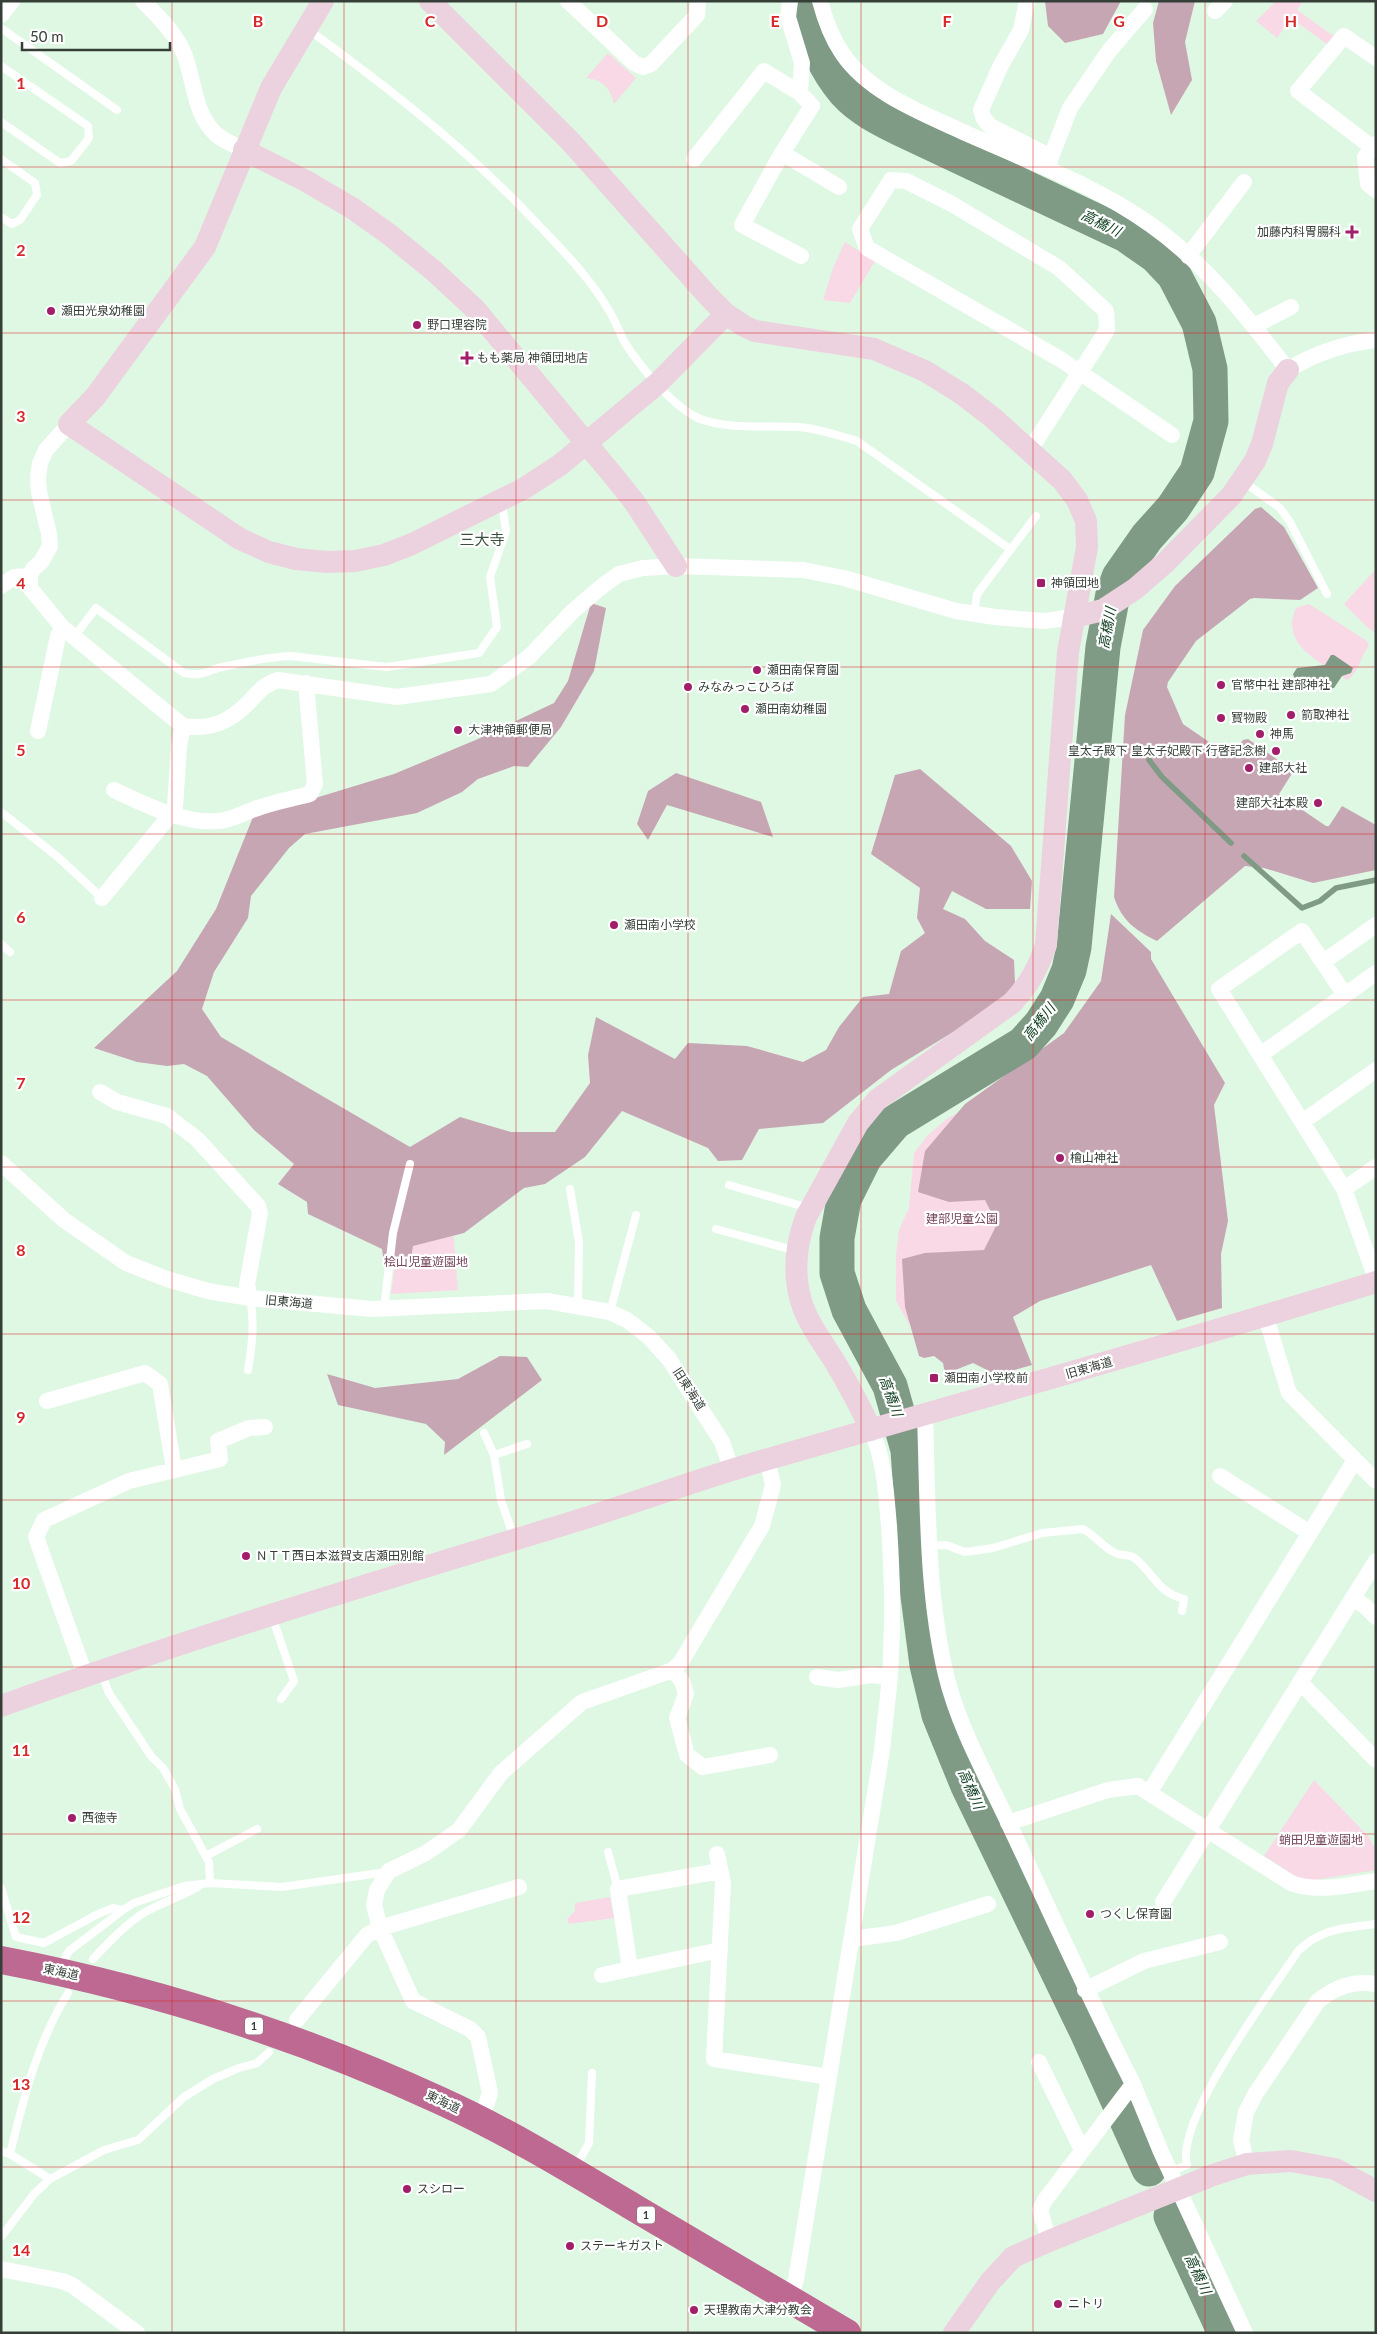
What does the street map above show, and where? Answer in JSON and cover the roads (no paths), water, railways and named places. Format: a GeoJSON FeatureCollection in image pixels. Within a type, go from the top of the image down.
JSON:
{"type":"FeatureCollection","features":[{"type":"Feature","properties":{"kind":"highway","name":"東海道"},"geometry":{"type":"LineString","coordinates":[[1,1960],[63,1982],[156,1995],[287,2037],[387,2077],[481,2120],[573,2172],[790,2299],[831,2329]]}},
{"type":"Feature","properties":{"kind":"street"},"geometry":{"type":"LineString","coordinates":[[1,15],[12,1]]}},
{"type":"Feature","properties":{"kind":"street"},"geometry":{"type":"LineString","coordinates":[[143,1],[166,23],[183,50],[201,111],[210,128],[218,136],[306,181],[352,208],[390,235],[434,271],[475,309],[635,503],[676,566]]}},
{"type":"Feature","properties":{"kind":"street"},"geometry":{"type":"LineString","coordinates":[[323,1],[271,88],[205,247],[100,390],[46,450],[40,463],[39,492],[50,546],[41,562],[33,569],[30,576],[30,588],[68,633],[183,726],[201,729],[218,724],[241,710],[266,684],[278,680],[397,698],[491,684],[529,656],[600,587],[619,574],[642,568],[676,566],[803,570],[844,578],[956,611],[1044,621],[1081,616],[1103,610],[1135,589],[1194,536],[1231,496],[1242,481],[1262,444],[1278,383],[1288,370],[1299,363],[1354,342],[1376,339]]}},
{"type":"Feature","properties":{"kind":"street"},"geometry":{"type":"LineString","coordinates":[[430,1],[571,142],[695,283],[726,314],[755,331],[874,350],[899,358],[925,371],[962,394],[1030,450],[1062,480],[1077,500],[1086,522],[1087,546],[1081,616],[1068,652],[1046,945],[1037,970],[1025,990],[1012,1003],[877,1100],[858,1123],[811,1209],[800,1234],[797,1251],[797,1277],[801,1302],[876,1429],[885,1478],[890,1550],[891,1655],[882,1750],[796,2280],[790,2299]]}},
{"type":"Feature","properties":{"kind":"street"},"geometry":{"type":"LineString","coordinates":[[568,1],[634,63],[643,67],[651,64],[698,14],[698,1]]}},
{"type":"Feature","properties":{"kind":"street"},"geometry":{"type":"LineString","coordinates":[[790,1],[788,18],[802,63],[800,93]]}},
{"type":"Feature","properties":{"kind":"street"},"geometry":{"type":"LineString","coordinates":[[820,1],[827,28],[843,54],[863,76],[888,94],[929,116],[1048,163]]}},
{"type":"Feature","properties":{"kind":"street"},"geometry":{"type":"LineString","coordinates":[[1027,1],[1021,30],[1000,67],[981,110],[984,119],[990,126],[1048,163],[1113,200],[1152,225],[1188,256],[1254,326],[1288,370]]}},
{"type":"Feature","properties":{"kind":"street"},"geometry":{"type":"LineString","coordinates":[[1048,163],[1070,108],[1108,51],[1145,9]]}},
{"type":"Feature","properties":{"kind":"street"},"geometry":{"type":"LineString","coordinates":[[1376,58],[1344,36],[1298,91],[1374,146],[1365,158],[1368,184],[1376,190]]}},
{"type":"Feature","properties":{"kind":"street"},"geometry":{"type":"LineString","coordinates":[[694,159],[764,71],[800,93],[812,106],[782,153],[742,225],[801,256]]}},
{"type":"Feature","properties":{"kind":"street"},"geometry":{"type":"LineString","coordinates":[[782,153],[839,187]]}},
{"type":"Feature","properties":{"kind":"street"},"geometry":{"type":"LineString","coordinates":[[1030,450],[1080,373],[1107,330],[1106,311],[1059,268],[950,203],[906,182],[890,180],[860,229],[867,248],[1080,373],[1172,435]]}},
{"type":"Feature","properties":{"kind":"street"},"geometry":{"type":"LineString","coordinates":[[1188,256],[1244,182]]}},
{"type":"Feature","properties":{"kind":"street"},"geometry":{"type":"LineString","coordinates":[[1254,326],[1291,307]]}},
{"type":"Feature","properties":{"kind":"street"},"geometry":{"type":"LineString","coordinates":[[69,424],[240,540],[269,552],[296,559],[355,561],[384,555],[412,544],[502,500],[543,477],[658,384],[726,314]]}},
{"type":"Feature","properties":{"kind":"street"},"geometry":{"type":"LineString","coordinates":[[1,586],[14,576],[30,576]]}},
{"type":"Feature","properties":{"kind":"street"},"geometry":{"type":"LineString","coordinates":[[38,731],[58,636],[68,633]]}},
{"type":"Feature","properties":{"kind":"street"},"geometry":{"type":"LineString","coordinates":[[114,790],[156,809],[196,820],[220,821],[238,816],[255,808],[310,794],[315,784],[306,684]]}},
{"type":"Feature","properties":{"kind":"street"},"geometry":{"type":"LineString","coordinates":[[102,898],[175,807],[179,746],[183,726]]}},
{"type":"Feature","properties":{"kind":"street"},"geometry":{"type":"LineString","coordinates":[[1324,962],[1376,925]]}},
{"type":"Feature","properties":{"kind":"street"},"geometry":{"type":"LineString","coordinates":[[1345,995],[1302,930],[1219,989],[1344,1189],[1372,1264],[1376,1281]]}},
{"type":"Feature","properties":{"kind":"street"},"geometry":{"type":"LineString","coordinates":[[1260,1055],[1376,973]]}},
{"type":"Feature","properties":{"kind":"street"},"geometry":{"type":"LineString","coordinates":[[1302,1122],[1376,1070]]}},
{"type":"Feature","properties":{"kind":"street"},"geometry":{"type":"LineString","coordinates":[[100,1092],[118,1102],[167,1116],[197,1139],[258,1206],[260,1214],[247,1285],[250,1298]]}},
{"type":"Feature","properties":{"kind":"street","name":"旧東海道"},"geometry":{"type":"LineString","coordinates":[[1,1163],[64,1220],[126,1263],[175,1281],[208,1290],[250,1298],[384,1308],[547,1301],[610,1312],[627,1320],[649,1337],[669,1359],[722,1442],[732,1471],[767,1459],[1105,1364],[1376,1281]]}},
{"type":"Feature","properties":{"kind":"street"},"geometry":{"type":"LineString","coordinates":[[1344,1189],[1376,1167]]}},
{"type":"Feature","properties":{"kind":"street"},"geometry":{"type":"LineString","coordinates":[[1266,1314],[1289,1393],[1376,1481]]}},
{"type":"Feature","properties":{"kind":"street"},"geometry":{"type":"LineString","coordinates":[[47,1401],[145,1373],[160,1384],[174,1469]]}},
{"type":"Feature","properties":{"kind":"street"},"geometry":{"type":"LineString","coordinates":[[919,1416],[933,1590],[946,1674],[957,1712],[975,1756],[1245,2333]]}},
{"type":"Feature","properties":{"kind":"street"},"geometry":{"type":"LineString","coordinates":[[93,1673],[36,1537],[44,1520],[129,1481],[220,1459],[218,1441],[249,1428],[265,1427]]}},
{"type":"Feature","properties":{"kind":"street"},"geometry":{"type":"LineString","coordinates":[[481,2120],[490,2093],[478,2037],[470,2029],[413,2001],[380,1928],[374,1905],[377,1890],[389,1871],[426,1853],[454,1835],[501,1773],[582,1702],[672,1670],[681,1662],[762,1526],[772,1485],[767,1459]]}},
{"type":"Feature","properties":{"kind":"street"},"geometry":{"type":"LineString","coordinates":[[1149,1793],[1355,1460]]}},
{"type":"Feature","properties":{"kind":"street"},"geometry":{"type":"LineString","coordinates":[[1,1706],[93,1673],[272,1615],[732,1471]]}},
{"type":"Feature","properties":{"kind":"street"},"geometry":{"type":"LineString","coordinates":[[1220,1476],[1310,1533]]}},
{"type":"Feature","properties":{"kind":"street"},"geometry":{"type":"LineString","coordinates":[[1163,1902],[1376,1561]]}},
{"type":"Feature","properties":{"kind":"street"},"geometry":{"type":"LineString","coordinates":[[1353,1598],[1366,1607],[1376,1618]]}},
{"type":"Feature","properties":{"kind":"street"},"geometry":{"type":"LineString","coordinates":[[672,1670],[682,1681],[686,1694],[677,1718],[687,1755],[702,1767],[770,1755]]}},
{"type":"Feature","properties":{"kind":"street"},"geometry":{"type":"LineString","coordinates":[[817,1677],[838,1680],[871,1675],[889,1677]]}},
{"type":"Feature","properties":{"kind":"street"},"geometry":{"type":"LineString","coordinates":[[1300,1682],[1376,1760]]}},
{"type":"Feature","properties":{"kind":"street"},"geometry":{"type":"LineString","coordinates":[[1008,1823],[1108,1790],[1138,1786],[1291,1883],[1305,1888],[1325,1888],[1376,1881]]}},
{"type":"Feature","properties":{"kind":"street"},"geometry":{"type":"LineString","coordinates":[[716,1854],[723,1883],[714,2058],[829,2077]]}},
{"type":"Feature","properties":{"kind":"street"},"geometry":{"type":"LineString","coordinates":[[630,1969],[618,1889],[720,1871]]}},
{"type":"Feature","properties":{"kind":"street"},"geometry":{"type":"LineString","coordinates":[[297,2020],[367,1935],[380,1928],[519,1887]]}},
{"type":"Feature","properties":{"kind":"street"},"geometry":{"type":"LineString","coordinates":[[852,1939],[896,1933],[988,1904]]}},
{"type":"Feature","properties":{"kind":"street"},"geometry":{"type":"LineString","coordinates":[[1085,1990],[1144,1961],[1220,1942]]}},
{"type":"Feature","properties":{"kind":"street"},"geometry":{"type":"LineString","coordinates":[[602,1975],[720,1950]]}},
{"type":"Feature","properties":{"kind":"street"},"geometry":{"type":"LineString","coordinates":[[1247,2164],[1241,2140],[1246,2112],[1256,2093],[1318,2001],[1331,1991],[1348,1984],[1365,1982],[1376,1984]]}},
{"type":"Feature","properties":{"kind":"street"},"geometry":{"type":"LineString","coordinates":[[1039,2062],[1082,2150]]}},
{"type":"Feature","properties":{"kind":"street"},"geometry":{"type":"LineString","coordinates":[[1049,2241],[1040,2210],[1045,2200],[1130,2088]]}},
{"type":"Feature","properties":{"kind":"street"},"geometry":{"type":"LineString","coordinates":[[954,2333],[1001,2268],[1013,2257],[1174,2181],[1247,2164],[1292,2162],[1335,2169],[1376,2191]]}},
{"type":"Feature","properties":{"kind":"street"},"geometry":{"type":"LineString","coordinates":[[1,2269],[62,2280],[72,2284],[137,2333]]}},
{"type":"Feature","properties":{"kind":"lane"},"geometry":{"type":"LineString","coordinates":[[1,28],[117,110]]}},
{"type":"Feature","properties":{"kind":"lane"},"geometry":{"type":"LineString","coordinates":[[306,28],[451,140],[528,214],[582,274],[608,308],[625,342],[640,363],[679,405],[698,418],[734,424],[801,427],[833,433],[857,442],[1010,549]]}},
{"type":"Feature","properties":{"kind":"lane"},"geometry":{"type":"LineString","coordinates":[[1,66],[88,126],[89,138],[71,161],[60,163],[1,122]]}},
{"type":"Feature","properties":{"kind":"lane"},"geometry":{"type":"LineString","coordinates":[[1,159],[35,183],[37,195],[20,220],[12,224],[1,217]]}},
{"type":"Feature","properties":{"kind":"lane"},"geometry":{"type":"LineString","coordinates":[[1242,481],[1280,508],[1290,522],[1327,594]]}},
{"type":"Feature","properties":{"kind":"lane"},"geometry":{"type":"LineString","coordinates":[[68,633],[96,608],[184,673],[199,676],[219,668],[275,657],[290,656],[387,668],[479,653],[497,628],[490,577],[506,531],[502,500]]}},
{"type":"Feature","properties":{"kind":"lane"},"geometry":{"type":"LineString","coordinates":[[974,614],[977,594],[1036,516]]}},
{"type":"Feature","properties":{"kind":"lane"},"geometry":{"type":"LineString","coordinates":[[1,812],[59,858],[102,898]]}},
{"type":"Feature","properties":{"kind":"lane"},"geometry":{"type":"LineString","coordinates":[[1,944],[10,952]]}},
{"type":"Feature","properties":{"kind":"lane"},"geometry":{"type":"LineString","coordinates":[[384,1308],[393,1233],[410,1164]]}},
{"type":"Feature","properties":{"kind":"lane"},"geometry":{"type":"LineString","coordinates":[[729,1185],[811,1209]]}},
{"type":"Feature","properties":{"kind":"lane"},"geometry":{"type":"LineString","coordinates":[[570,1189],[579,1242],[578,1305]]}},
{"type":"Feature","properties":{"kind":"lane"},"geometry":{"type":"LineString","coordinates":[[610,1312],[636,1215]]}},
{"type":"Feature","properties":{"kind":"lane"},"geometry":{"type":"LineString","coordinates":[[716,1229],[797,1251]]}},
{"type":"Feature","properties":{"kind":"lane"},"geometry":{"type":"LineString","coordinates":[[248,1370],[252,1344],[250,1298]]}},
{"type":"Feature","properties":{"kind":"lane"},"geometry":{"type":"LineString","coordinates":[[484,1433],[494,1455],[501,1500],[514,1540]]}},
{"type":"Feature","properties":{"kind":"lane"},"geometry":{"type":"LineString","coordinates":[[494,1455],[526,1444]]}},
{"type":"Feature","properties":{"kind":"lane"},"geometry":{"type":"LineString","coordinates":[[930,1546],[946,1545],[965,1552],[993,1548],[1042,1533],[1083,1529],[1118,1554],[1128,1554],[1137,1560],[1154,1582],[1174,1597],[1184,1599],[1182,1611]]}},
{"type":"Feature","properties":{"kind":"lane"},"geometry":{"type":"LineString","coordinates":[[272,1615],[294,1681],[281,1699]]}},
{"type":"Feature","properties":{"kind":"lane"},"geometry":{"type":"LineString","coordinates":[[93,1673],[109,1693],[151,1756],[163,1768],[174,1788],[180,1809],[209,1862],[210,1883]]}},
{"type":"Feature","properties":{"kind":"lane"},"geometry":{"type":"LineString","coordinates":[[206,1856],[257,1829]]}},
{"type":"Feature","properties":{"kind":"lane"},"geometry":{"type":"LineString","coordinates":[[608,1852],[618,1889]]}},
{"type":"Feature","properties":{"kind":"lane"},"geometry":{"type":"LineString","coordinates":[[10,2154],[26,2089],[63,1982],[69,1951],[123,1910],[134,1903],[184,1886],[210,1883],[282,1887],[389,1871]]}},
{"type":"Feature","properties":{"kind":"lane"},"geometry":{"type":"LineString","coordinates":[[93,1959],[119,1932],[143,1913],[183,1896],[201,1885]]}},
{"type":"Feature","properties":{"kind":"lane"},"geometry":{"type":"LineString","coordinates":[[1,1888],[16,1937],[44,1943],[98,1914],[113,1908],[123,1910]]}},
{"type":"Feature","properties":{"kind":"lane"},"geometry":{"type":"LineString","coordinates":[[1174,2181],[1187,2164],[1184,2155],[1199,2109],[1214,2076],[1298,1951],[1309,1940],[1326,1931],[1376,1924]]}},
{"type":"Feature","properties":{"kind":"lane"},"geometry":{"type":"LineString","coordinates":[[1,2238],[34,2194],[50,2179],[104,2150],[138,2140],[184,2097],[213,2079],[239,2068],[257,2064],[269,2052]]}},
{"type":"Feature","properties":{"kind":"lane"},"geometry":{"type":"LineString","coordinates":[[573,2172],[589,2142],[592,2073]]}},
{"type":"Feature","properties":{"kind":"lane"},"geometry":{"type":"LineString","coordinates":[[1,2151],[10,2154],[50,2179]]}},
{"type":"Feature","properties":{"kind":"waterway","name":"高橋川"},"geometry":{"type":"LineString","coordinates":[[803,1],[814,37],[824,61],[845,92],[865,109],[903,130],[1126,235],[1156,256],[1174,275],[1199,323],[1210,369],[1211,421],[1197,472],[1173,508],[1147,537],[1119,577],[1113,594],[1103,647],[1074,947],[1069,970],[1057,999],[1041,1024],[1023,1044],[895,1122],[865,1157],[844,1199],[837,1238],[837,1273],[849,1310],[890,1386],[908,1450],[918,1596],[927,1665],[939,1715],[968,1786],[1087,2032],[1149,2169]]}},
{"type":"Feature","properties":{"kind":"waterway"},"geometry":{"type":"LineString","coordinates":[[1149,760],[1162,777],[1231,843]]}},
{"type":"Feature","properties":{"kind":"waterway"},"geometry":{"type":"LineString","coordinates":[[1244,856],[1302,908],[1320,901],[1336,888],[1376,880]]}},
{"type":"Feature","properties":{"kind":"waterway","name":"高橋川"},"geometry":{"type":"LineString","coordinates":[[1171,2216],[1225,2333]]}},
{"type":"Feature","properties":{"kind":"place","name":"加藤内科胃腸科"},"geometry":{"type":"Point","coordinates":[1352,232]}},
{"type":"Feature","properties":{"kind":"place","name":"瀬田光泉幼稚園"},"geometry":{"type":"Point","coordinates":[51,311]}},
{"type":"Feature","properties":{"kind":"place","name":"野口理容院"},"geometry":{"type":"Point","coordinates":[417,325]}},
{"type":"Feature","properties":{"kind":"place","name":"もも薬局 神領団地店"},"geometry":{"type":"Point","coordinates":[467,358]}},
{"type":"Feature","properties":{"kind":"place","name":"神領団地"},"geometry":{"type":"Point","coordinates":[1041,583]}},
{"type":"Feature","properties":{"kind":"place","name":"瀬田南保育園"},"geometry":{"type":"Point","coordinates":[757,670]}},
{"type":"Feature","properties":{"kind":"place","name":"官幣中社 建部神社"},"geometry":{"type":"Point","coordinates":[1221,685]}},
{"type":"Feature","properties":{"kind":"place","name":"みなみっこひろば"},"geometry":{"type":"Point","coordinates":[688,687]}},
{"type":"Feature","properties":{"kind":"place","name":"瀬田南幼稚園"},"geometry":{"type":"Point","coordinates":[745,709]}},
{"type":"Feature","properties":{"kind":"place","name":"箭取神社"},"geometry":{"type":"Point","coordinates":[1291,715]}},
{"type":"Feature","properties":{"kind":"place","name":"寳物殿"},"geometry":{"type":"Point","coordinates":[1221,718]}},
{"type":"Feature","properties":{"kind":"place","name":"大津神領郵便局"},"geometry":{"type":"Point","coordinates":[458,730]}},
{"type":"Feature","properties":{"kind":"place","name":"神馬"},"geometry":{"type":"Point","coordinates":[1260,734]}},
{"type":"Feature","properties":{"kind":"place","name":"皇太子殿下 皇太子妃殿下 行啓記念樹"},"geometry":{"type":"Point","coordinates":[1276,751]}},
{"type":"Feature","properties":{"kind":"place","name":"建部大社"},"geometry":{"type":"Point","coordinates":[1249,768]}},
{"type":"Feature","properties":{"kind":"place","name":"建部大社本殿"},"geometry":{"type":"Point","coordinates":[1318,803]}},
{"type":"Feature","properties":{"kind":"place","name":"瀬田南小学校"},"geometry":{"type":"Point","coordinates":[614,925]}},
{"type":"Feature","properties":{"kind":"place","name":"檜山神社"},"geometry":{"type":"Point","coordinates":[1060,1158]}},
{"type":"Feature","properties":{"kind":"place","name":"瀬田南小学校前"},"geometry":{"type":"Point","coordinates":[934,1378]}},
{"type":"Feature","properties":{"kind":"place","name":"ＮＴＴ西日本滋賀支店瀬田別館"},"geometry":{"type":"Point","coordinates":[246,1556]}},
{"type":"Feature","properties":{"kind":"place","name":"西徳寺"},"geometry":{"type":"Point","coordinates":[72,1818]}},
{"type":"Feature","properties":{"kind":"place","name":"つくし保育園"},"geometry":{"type":"Point","coordinates":[1090,1914]}},
{"type":"Feature","properties":{"kind":"place","name":"スシロー"},"geometry":{"type":"Point","coordinates":[407,2189]}},
{"type":"Feature","properties":{"kind":"place","name":"ステーキガスト"},"geometry":{"type":"Point","coordinates":[570,2246]}},
{"type":"Feature","properties":{"kind":"place","name":"ニトリ"},"geometry":{"type":"Point","coordinates":[1058,2304]}},
{"type":"Feature","properties":{"kind":"place","name":"天理教南大津分教会"},"geometry":{"type":"Point","coordinates":[694,2310]}},
{"type":"Feature","properties":{"kind":"district","name":"三大寺"},"geometry":{"type":"Point","coordinates":[482,540]}},
{"type":"Feature","properties":{"kind":"park label","name":"建部児童公園"},"geometry":{"type":"Point","coordinates":[962,1219]}},
{"type":"Feature","properties":{"kind":"park label","name":"桧山児童遊園地"},"geometry":{"type":"Point","coordinates":[426,1262]}},
{"type":"Feature","properties":{"kind":"park label","name":"蛸田児童遊園地"},"geometry":{"type":"Point","coordinates":[1321,1840]}}]}
